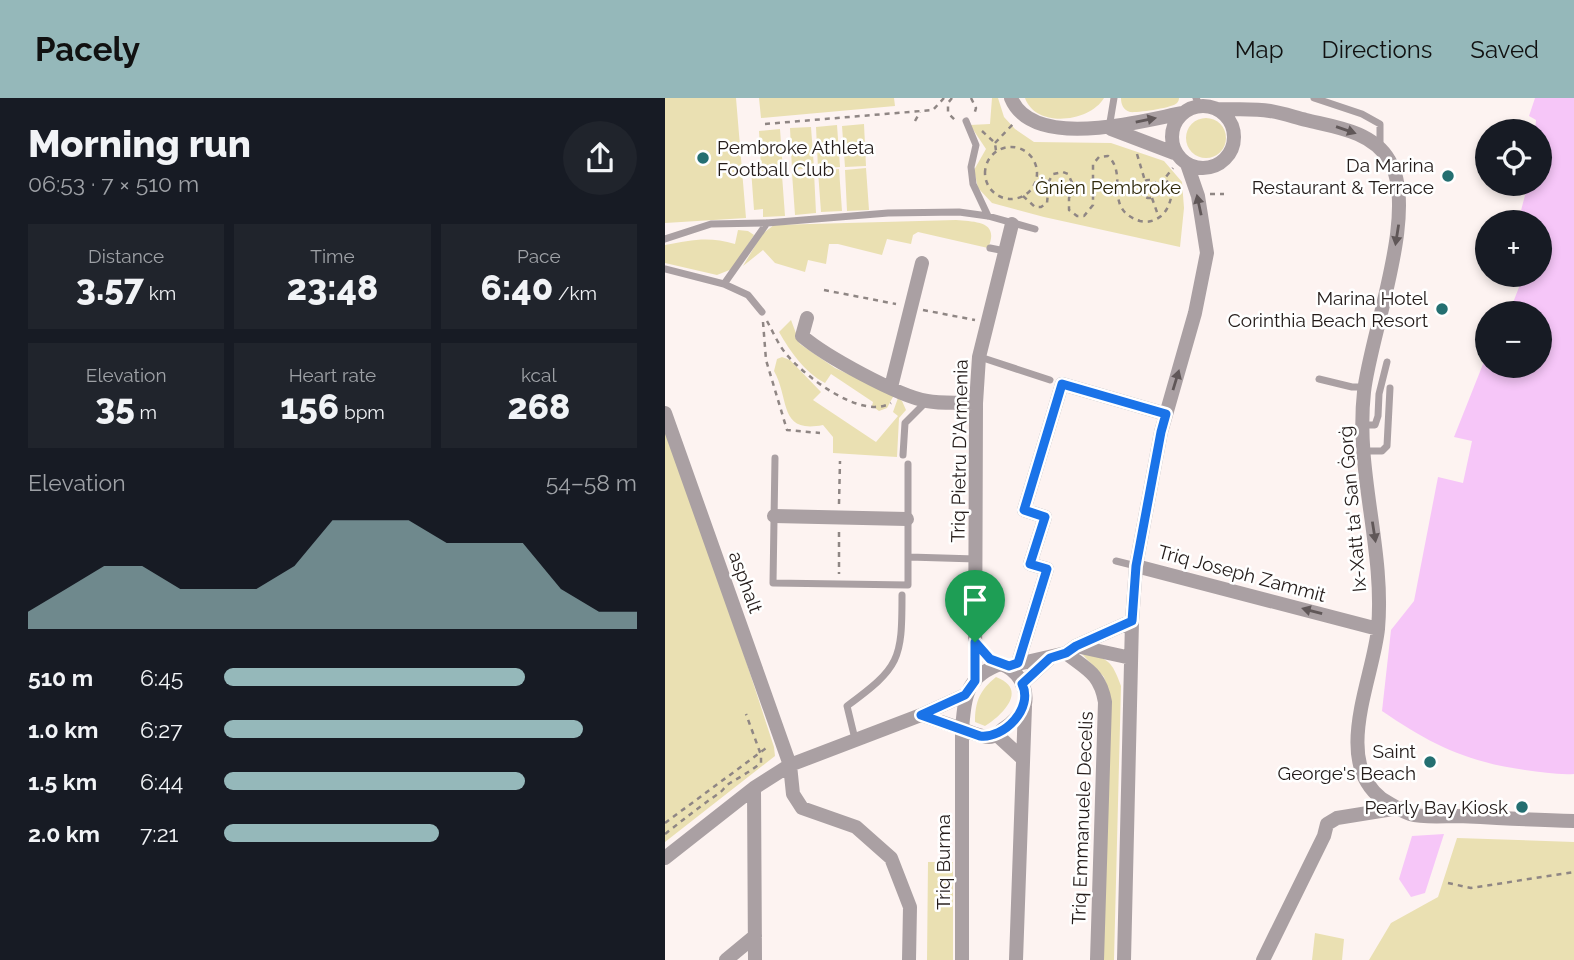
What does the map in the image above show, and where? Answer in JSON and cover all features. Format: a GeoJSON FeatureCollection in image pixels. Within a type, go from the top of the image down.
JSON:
{"type":"FeatureCollection","features":[{"type":"Feature","properties":{"kind":"street"},"geometry":{"type":"LineString","coordinates":[[1011,98],[1029,120],[1047,127],[1109,128],[1183,113]]}},
{"type":"Feature","properties":{"kind":"street"},"geometry":{"type":"LineString","coordinates":[[1109,128],[1179,161],[1206,169],[1216,166],[1230,154],[1235,135],[1226,115],[1198,102],[1183,113],[1172,131],[1179,161],[1198,196],[1207,253],[1195,313],[1161,432],[1136,566],[1132,621],[1124,960]]}},
{"type":"Feature","properties":{"kind":"street"},"geometry":{"type":"LineString","coordinates":[[1217,109],[1269,111],[1331,125],[1353,131],[1380,148]]}},
{"type":"Feature","properties":{"kind":"street","name":"Ix-Xatt ta' San Ġorġ"},"geometry":{"type":"LineString","coordinates":[[1380,148],[1391,161],[1398,185],[1399,224],[1390,277],[1364,387],[1364,451],[1379,590],[1378,629],[1358,725],[1356,752],[1372,787],[1381,799],[1412,814],[1574,821]]}},
{"type":"Feature","properties":{"kind":"street","name":"Triq Pietru D'Armenia"},"geometry":{"type":"LineString","coordinates":[[975,681],[979,357],[1012,224]]}},
{"type":"Feature","properties":{"kind":"street"},"geometry":{"type":"LineString","coordinates":[[896,389],[922,263]]}},
{"type":"Feature","properties":{"kind":"street"},"geometry":{"type":"LineString","coordinates":[[807,318],[802,336],[820,351],[896,389],[927,401],[977,403]]}},
{"type":"Feature","properties":{"kind":"street"},"geometry":{"type":"LineString","coordinates":[[1009,664],[1047,569],[1030,564],[1045,517],[1024,510],[1062,384],[1166,414]]}},
{"type":"Feature","properties":{"kind":"street","name":"asphalt"},"geometry":{"type":"LineString","coordinates":[[665,413],[790,765],[793,794],[802,808],[856,827],[891,858],[910,907],[909,960]]}},
{"type":"Feature","properties":{"kind":"street"},"geometry":{"type":"LineString","coordinates":[[774,516],[907,519]]}},
{"type":"Feature","properties":{"kind":"street","name":"Triq Joseph Zammit"},"geometry":{"type":"LineString","coordinates":[[1136,566],[1378,629]]}},
{"type":"Feature","properties":{"kind":"street"},"geometry":{"type":"LineString","coordinates":[[665,858],[754,788],[790,765],[921,715],[965,695],[982,673],[1009,664],[1050,658],[1132,621]]}},
{"type":"Feature","properties":{"kind":"street"},"geometry":{"type":"LineString","coordinates":[[975,642],[990,659],[1009,664],[1025,689],[1016,960]]}},
{"type":"Feature","properties":{"kind":"street"},"geometry":{"type":"LineString","coordinates":[[1071,649],[1131,657]]}},
{"type":"Feature","properties":{"kind":"street","name":"Triq Emmanuele Decelis"},"geometry":{"type":"LineString","coordinates":[[1071,649],[1102,685],[1105,702],[1097,960]]}},
{"type":"Feature","properties":{"kind":"street"},"geometry":{"type":"LineString","coordinates":[[1022,684],[1050,658]]}},
{"type":"Feature","properties":{"kind":"street"},"geometry":{"type":"LineString","coordinates":[[962,729],[965,695]]}},
{"type":"Feature","properties":{"kind":"street"},"geometry":{"type":"LineString","coordinates":[[921,715],[989,737],[997,735],[1010,724],[1025,706]]}},
{"type":"Feature","properties":{"kind":"street","name":"Triq Burma"},"geometry":{"type":"LineString","coordinates":[[962,729],[962,960]]}},
{"type":"Feature","properties":{"kind":"street"},"geometry":{"type":"LineString","coordinates":[[997,735],[1021,758]]}},
{"type":"Feature","properties":{"kind":"street"},"geometry":{"type":"LineString","coordinates":[[962,763],[980,736]]}},
{"type":"Feature","properties":{"kind":"street"},"geometry":{"type":"LineString","coordinates":[[754,788],[755,960]]}},
{"type":"Feature","properties":{"kind":"street"},"geometry":{"type":"LineString","coordinates":[[1262,960],[1324,836],[1327,824],[1337,818],[1399,808]]}},
{"type":"Feature","properties":{"kind":"street"},"geometry":{"type":"LineString","coordinates":[[726,960],[755,936]]}},
{"type":"Feature","properties":{"kind":"lane"},"geometry":{"type":"LineString","coordinates":[[1109,128],[1114,98]]}},
{"type":"Feature","properties":{"kind":"lane"},"geometry":{"type":"LineString","coordinates":[[1314,98],[1362,114],[1380,124],[1380,148]]}},
{"type":"Feature","properties":{"kind":"lane"},"geometry":{"type":"LineString","coordinates":[[966,121],[976,145],[971,167],[973,184],[988,216]]}},
{"type":"Feature","properties":{"kind":"lane"},"geometry":{"type":"LineString","coordinates":[[665,239],[711,224],[767,223],[888,213],[959,212],[988,216],[1035,229]]}},
{"type":"Feature","properties":{"kind":"lane"},"geometry":{"type":"LineString","coordinates":[[724,284],[767,223]]}},
{"type":"Feature","properties":{"kind":"lane"},"geometry":{"type":"LineString","coordinates":[[990,248],[1006,251]]}},
{"type":"Feature","properties":{"kind":"lane"},"geometry":{"type":"LineString","coordinates":[[665,269],[724,284],[748,295],[762,312]]}},
{"type":"Feature","properties":{"kind":"lane"},"geometry":{"type":"LineString","coordinates":[[979,357],[1050,380]]}},
{"type":"Feature","properties":{"kind":"lane"},"geometry":{"type":"LineString","coordinates":[[1363,425],[1375,425],[1377,420],[1379,394],[1387,362]]}},
{"type":"Feature","properties":{"kind":"lane"},"geometry":{"type":"LineString","coordinates":[[1319,379],[1364,387]]}},
{"type":"Feature","properties":{"kind":"lane"},"geometry":{"type":"LineString","coordinates":[[1364,451],[1382,451],[1387,446],[1390,388]]}},
{"type":"Feature","properties":{"kind":"lane"},"geometry":{"type":"LineString","coordinates":[[903,455],[905,423],[927,401]]}},
{"type":"Feature","properties":{"kind":"lane"},"geometry":{"type":"LineString","coordinates":[[775,458],[773,583],[908,585],[908,464]]}},
{"type":"Feature","properties":{"kind":"lane"},"geometry":{"type":"LineString","coordinates":[[909,557],[976,559]]}},
{"type":"Feature","properties":{"kind":"lane"},"geometry":{"type":"LineString","coordinates":[[1116,561],[1136,566]]}},
{"type":"Feature","properties":{"kind":"lane"},"geometry":{"type":"LineString","coordinates":[[855,739],[847,706],[874,686],[896,663],[902,634],[902,595]]}},
{"type":"Feature","properties":{"kind":"path"},"geometry":{"type":"LineString","coordinates":[[765,124],[933,110],[944,98]]}},
{"type":"Feature","properties":{"kind":"path"},"geometry":{"type":"LineString","coordinates":[[971,98],[975,103]]}},
{"type":"Feature","properties":{"kind":"path"},"geometry":{"type":"LineString","coordinates":[[915,121],[921,111]]}},
{"type":"Feature","properties":{"kind":"path"},"geometry":{"type":"LineString","coordinates":[[996,152],[995,143],[1023,114]]}},
{"type":"Feature","properties":{"kind":"path"},"geometry":{"type":"LineString","coordinates":[[1010,146],[1023,149],[1032,157],[1037,169],[1036,182],[1023,196],[1005,199],[993,193],[986,183],[985,170],[989,158],[996,152],[1010,146]]}},
{"type":"Feature","properties":{"kind":"path"},"geometry":{"type":"LineString","coordinates":[[1023,196],[1035,207],[1041,207],[1047,203],[1049,181],[1053,174],[1063,172],[1069,174],[1074,187],[1069,198],[1069,210],[1077,216],[1084,216],[1093,205],[1093,164],[1099,157],[1108,156],[1115,166],[1117,196],[1121,208],[1131,218],[1146,222],[1159,218],[1169,208],[1173,191],[1165,177],[1179,161]]}},
{"type":"Feature","properties":{"kind":"path"},"geometry":{"type":"LineString","coordinates":[[1147,180],[1157,185],[1157,191],[1152,197],[1143,196],[1140,191],[1140,186],[1147,180]]}},
{"type":"Feature","properties":{"kind":"path"},"geometry":{"type":"LineString","coordinates":[[1152,197],[1159,218]]}},
{"type":"Feature","properties":{"kind":"path"},"geometry":{"type":"LineString","coordinates":[[762,312],[785,354],[824,389],[848,398],[859,406],[870,408],[887,405],[896,389]]}},
{"type":"Feature","properties":{"kind":"path"},"geometry":{"type":"LineString","coordinates":[[762,312],[766,360],[787,430],[820,433]]}},
{"type":"Feature","properties":{"kind":"path"},"geometry":{"type":"LineString","coordinates":[[665,834],[708,799],[719,794],[730,783],[737,782],[761,762],[746,714]]}},
{"type":"Feature","properties":{"kind":"path"},"geometry":{"type":"LineString","coordinates":[[665,823],[771,744]]}},
{"type":"Feature","properties":{"kind":"path"},"geometry":{"type":"LineString","coordinates":[[1448,883],[1471,888],[1574,872]]}},
{"type":"Feature","properties":{"kind":"green space","name":"Pembroke Athleta Football Club"},"geometry":{"type":"Polygon","coordinates":[[[665,98],[736,98],[746,218],[665,223],[665,98]]]}},
{"type":"Feature","properties":{"kind":"green space"},"geometry":{"type":"Polygon","coordinates":[[[759,98],[894,98],[895,106],[761,118],[759,98]]]}},
{"type":"Feature","properties":{"kind":"green space","name":"Ġnien Pembroke"},"geometry":{"type":"Polygon","coordinates":[[[992,98],[998,98],[1004,117],[1015,129],[1034,142],[1111,143],[1164,161],[1182,182],[1184,208],[1180,247],[992,203],[978,188],[974,170],[986,149],[970,125],[990,124],[992,98]]]}},
{"type":"Feature","properties":{"kind":"green space"},"geometry":{"type":"Polygon","coordinates":[[[1025,98],[1104,98],[1087,112],[1063,119],[1040,114],[1031,108],[1025,98]]]}},
{"type":"Feature","properties":{"kind":"green space"},"geometry":{"type":"Polygon","coordinates":[[[1121,98],[1179,98],[1177,103],[1169,107],[1134,112],[1124,108],[1121,98]]]}},
{"type":"Feature","properties":{"kind":"green space"},"geometry":{"type":"Polygon","coordinates":[[[1206,118],[1220,124],[1226,138],[1220,152],[1206,158],[1192,152],[1186,138],[1192,124],[1206,118]]]}},
{"type":"Feature","properties":{"kind":"green space"},"geometry":{"type":"Polygon","coordinates":[[[864,124],[866,166],[845,167],[842,126],[864,124]]]}},
{"type":"Feature","properties":{"kind":"green space"},"geometry":{"type":"Polygon","coordinates":[[[837,125],[840,167],[818,168],[816,127],[837,125]]]}},
{"type":"Feature","properties":{"kind":"green space"},"geometry":{"type":"Polygon","coordinates":[[[811,127],[814,168],[792,170],[790,128],[811,127]]]}},
{"type":"Feature","properties":{"kind":"green space"},"geometry":{"type":"Polygon","coordinates":[[[780,129],[783,171],[761,171],[760,175],[782,175],[785,216],[763,217],[763,209],[754,210],[751,169],[761,168],[759,131],[780,129]]]}},
{"type":"Feature","properties":{"kind":"green space"},"geometry":{"type":"Polygon","coordinates":[[[866,168],[869,210],[847,211],[845,170],[866,168]]]}},
{"type":"Feature","properties":{"kind":"green space"},"geometry":{"type":"Polygon","coordinates":[[[839,169],[842,211],[821,212],[818,171],[839,169]]]}},
{"type":"Feature","properties":{"kind":"green space"},"geometry":{"type":"Polygon","coordinates":[[[814,172],[816,213],[795,215],[792,173],[814,172]]]}},
{"type":"Feature","properties":{"kind":"green space"},"geometry":{"type":"Polygon","coordinates":[[[956,220],[978,223],[988,228],[991,239],[988,248],[918,232],[913,235],[911,244],[887,239],[882,255],[829,244],[826,264],[808,260],[805,272],[775,263],[763,250],[743,266],[762,234],[774,225],[956,220]]]}},
{"type":"Feature","properties":{"kind":"green space"},"geometry":{"type":"Polygon","coordinates":[[[738,230],[754,235],[732,269],[717,275],[665,263],[665,245],[708,239],[735,244],[738,230]]]}},
{"type":"Feature","properties":{"kind":"green space"},"geometry":{"type":"Polygon","coordinates":[[[791,320],[800,344],[835,368],[894,395],[887,408],[879,411],[872,406],[873,402],[831,374],[825,383],[804,367],[779,332],[791,320]]]}},
{"type":"Feature","properties":{"kind":"green space"},"geometry":{"type":"Polygon","coordinates":[[[782,357],[790,360],[821,392],[813,400],[876,442],[898,416],[893,412],[898,398],[902,401],[906,410],[899,418],[897,457],[833,453],[833,437],[823,425],[809,426],[792,419],[774,371],[777,359],[782,357]]]}},
{"type":"Feature","properties":{"kind":"green space"},"geometry":{"type":"Polygon","coordinates":[[[665,426],[699,517],[775,756],[665,842],[665,426]]]}},
{"type":"Feature","properties":{"kind":"green space"},"geometry":{"type":"Polygon","coordinates":[[[1082,654],[1108,662],[1121,686],[1114,960],[1101,960],[1108,690],[1104,677],[1082,654]]]}},
{"type":"Feature","properties":{"kind":"green space"},"geometry":{"type":"Polygon","coordinates":[[[996,677],[1005,682],[1012,695],[1010,702],[999,715],[985,726],[975,722],[976,708],[982,691],[996,677]]]}},
{"type":"Feature","properties":{"kind":"green space"},"geometry":{"type":"Polygon","coordinates":[[[1457,838],[1574,842],[1574,960],[1369,960],[1391,923],[1438,897],[1457,838]]]}},
{"type":"Feature","properties":{"kind":"green space"},"geometry":{"type":"Polygon","coordinates":[[[928,862],[953,862],[953,960],[927,960],[928,862]]]}},
{"type":"Feature","properties":{"kind":"green space"},"geometry":{"type":"Polygon","coordinates":[[[1315,933],[1344,939],[1342,960],[1312,960],[1315,933]]]}},
{"type":"Feature","properties":{"kind":"shaded area"},"geometry":{"type":"Polygon","coordinates":[[[1535,98],[1574,98],[1574,774],[1504,767],[1467,757],[1416,733],[1382,711],[1391,630],[1414,601],[1438,477],[1463,483],[1472,441],[1454,437],[1477,378],[1552,378],[1552,301],[1514,301],[1519,287],[1552,287],[1552,210],[1521,210],[1525,196],[1552,196],[1552,119],[1534,119],[1529,116],[1535,98]]]}},
{"type":"Feature","properties":{"kind":"shaded area"},"geometry":{"type":"Polygon","coordinates":[[[1444,834],[1425,893],[1411,897],[1399,879],[1412,836],[1444,834]]]}},
{"type":"Feature","properties":{"kind":"place","name":"Pembroke Athleta Football Club"},"geometry":{"type":"Point","coordinates":[703,158]}},
{"type":"Feature","properties":{"kind":"place","name":"Da Marina Restaurant & Terrace"},"geometry":{"type":"Point","coordinates":[1448,176]}},
{"type":"Feature","properties":{"kind":"place","name":"Marina Hotel Corinthia Beach Resort"},"geometry":{"type":"Point","coordinates":[1442,309]}},
{"type":"Feature","properties":{"kind":"place","name":"Saint George's Beach"},"geometry":{"type":"Point","coordinates":[1430,762]}},
{"type":"Feature","properties":{"kind":"place","name":"Pearly Bay Kiosk"},"geometry":{"type":"Point","coordinates":[1522,807]}},
{"type":"Feature","properties":{"kind":"route"},"geometry":{"type":"LineString","coordinates":[[1062,384],[1166,414],[1136,566],[1132,621],[1050,658],[1022,684],[1025,689],[1025,706],[1010,724],[997,735],[989,737],[921,715],[965,695],[975,681],[975,642],[990,659],[1009,666],[1018,663],[1047,569],[1030,564],[1045,517],[1024,510],[1062,384]]}}]}
